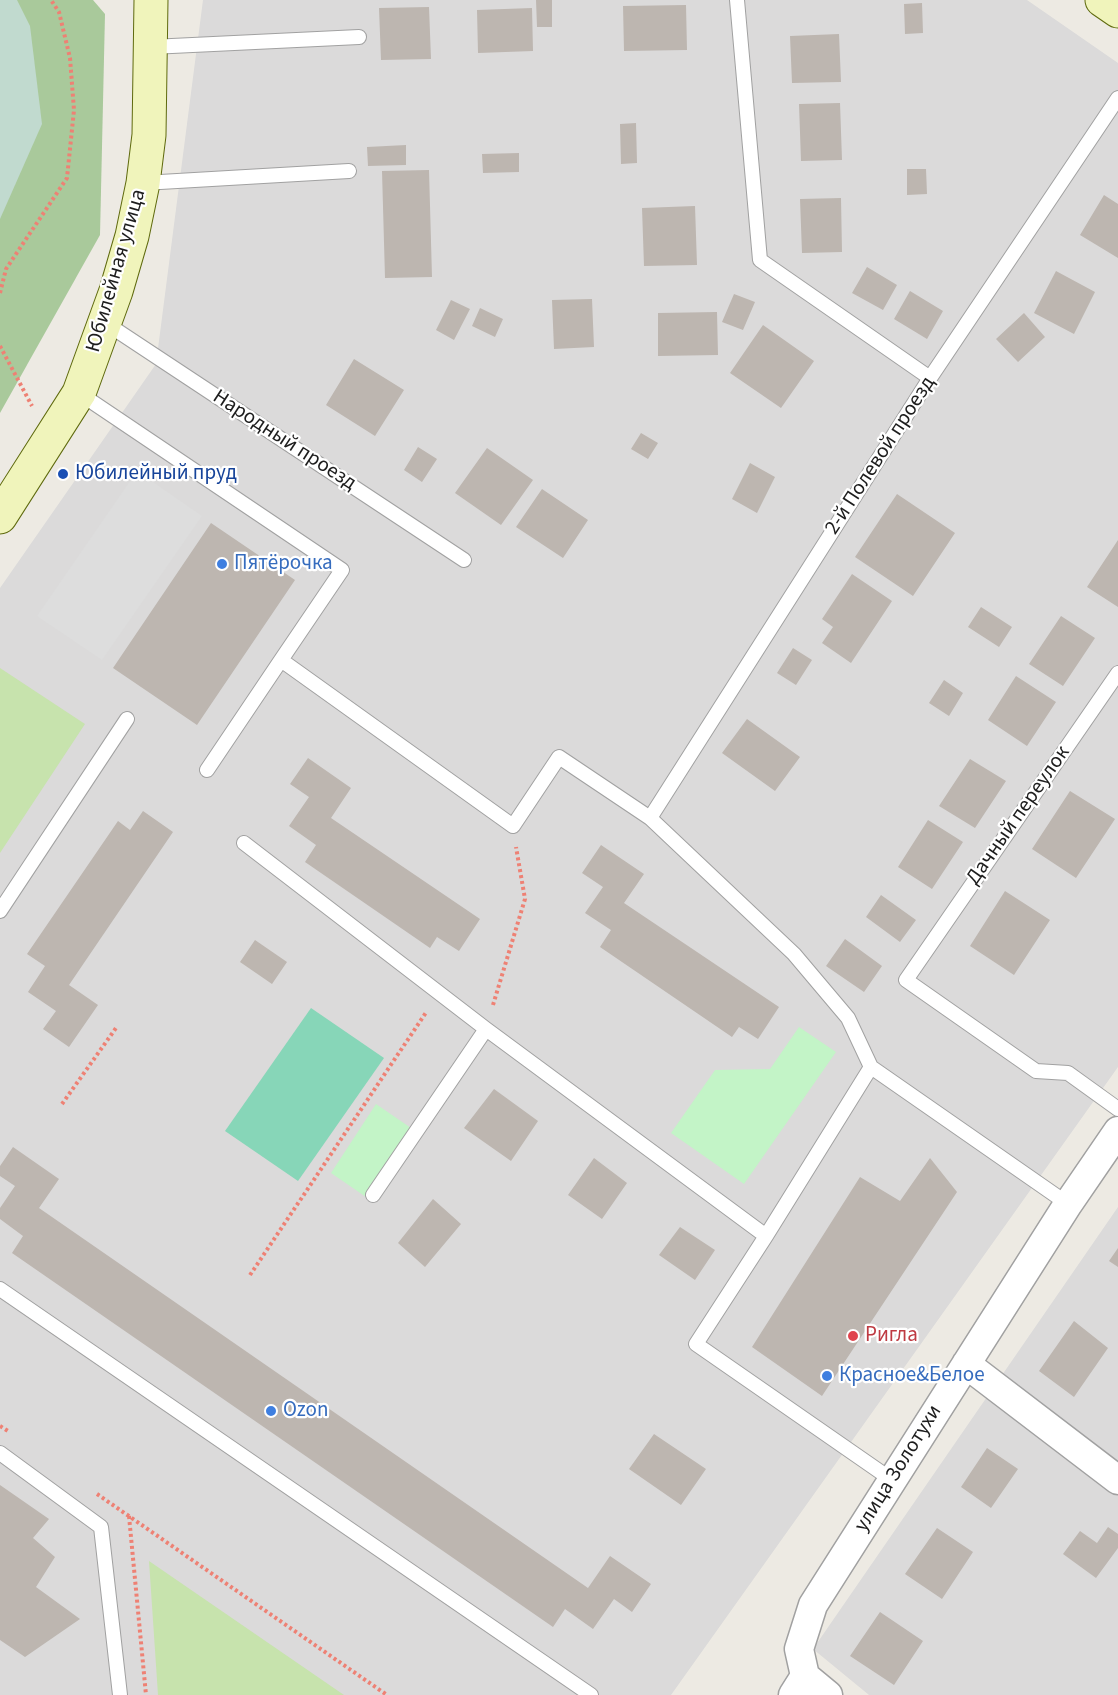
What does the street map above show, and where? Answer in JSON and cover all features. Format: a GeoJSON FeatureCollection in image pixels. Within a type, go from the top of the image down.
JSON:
{"type":"FeatureCollection","features":[{"type":"Feature","properties":{"kind":"street","name":"Юбилейная улица"},"geometry":{"type":"LineString","coordinates":[[0,517],[78,393],[116,291],[132,236],[143,183],[149,135],[151,0]]}},
{"type":"Feature","properties":{"kind":"street"},"geometry":{"type":"LineString","coordinates":[[1102,0],[1118,11]]}},
{"type":"Feature","properties":{"kind":"street","name":"улица Золотухи"},"geometry":{"type":"LineString","coordinates":[[799,1686],[799,1649],[813,1605],[1068,1204],[1118,1131]]}},
{"type":"Feature","properties":{"kind":"street"},"geometry":{"type":"LineString","coordinates":[[966,1364],[1118,1480]]}},
{"type":"Feature","properties":{"kind":"street"},"geometry":{"type":"LineString","coordinates":[[799,1686],[828,1695]]}},
{"type":"Feature","properties":{"kind":"lane"},"geometry":{"type":"LineString","coordinates":[[737,0],[760,260],[930,378]]}},
{"type":"Feature","properties":{"kind":"lane"},"geometry":{"type":"LineString","coordinates":[[151,47],[359,37]]}},
{"type":"Feature","properties":{"kind":"lane","name":"2-й Полевой проезд"},"geometry":{"type":"LineString","coordinates":[[650,819],[930,378],[1118,98]]}},
{"type":"Feature","properties":{"kind":"lane"},"geometry":{"type":"LineString","coordinates":[[143,183],[349,171]]}},
{"type":"Feature","properties":{"kind":"lane","name":"Народный проезд"},"geometry":{"type":"LineString","coordinates":[[104,322],[464,560]]}},
{"type":"Feature","properties":{"kind":"lane"},"geometry":{"type":"LineString","coordinates":[[78,393],[342,570],[207,770]]}},
{"type":"Feature","properties":{"kind":"lane"},"geometry":{"type":"LineString","coordinates":[[281,660],[513,826],[559,757],[650,819],[794,954],[848,1018],[871,1067],[1068,1204]]}},
{"type":"Feature","properties":{"kind":"lane","name":"Дачный переулок"},"geometry":{"type":"LineString","coordinates":[[1118,673],[906,980],[1036,1071],[1068,1072],[1118,1109]]}},
{"type":"Feature","properties":{"kind":"lane"},"geometry":{"type":"LineString","coordinates":[[0,911],[127,719]]}},
{"type":"Feature","properties":{"kind":"lane"},"geometry":{"type":"LineString","coordinates":[[244,843],[486,1029],[766,1236]]}},
{"type":"Feature","properties":{"kind":"lane"},"geometry":{"type":"LineString","coordinates":[[373,1195],[486,1029]]}},
{"type":"Feature","properties":{"kind":"lane"},"geometry":{"type":"LineString","coordinates":[[871,1067],[696,1344],[892,1480]]}},
{"type":"Feature","properties":{"kind":"lane"},"geometry":{"type":"LineString","coordinates":[[0,1289],[591,1695]]}},
{"type":"Feature","properties":{"kind":"lane"},"geometry":{"type":"LineString","coordinates":[[0,1453],[101,1527],[120,1695]]}},
{"type":"Feature","properties":{"kind":"path"},"geometry":{"type":"LineString","coordinates":[[0,293],[6,269],[67,178],[74,110],[70,58],[59,12],[51,0]]}},
{"type":"Feature","properties":{"kind":"path"},"geometry":{"type":"LineString","coordinates":[[0,346],[50,438]]}},
{"type":"Feature","properties":{"kind":"path"},"geometry":{"type":"LineString","coordinates":[[486,1029],[525,899],[513,826]]}},
{"type":"Feature","properties":{"kind":"path"},"geometry":{"type":"LineString","coordinates":[[250,1275],[439,993]]}},
{"type":"Feature","properties":{"kind":"path"},"geometry":{"type":"LineString","coordinates":[[62,1104],[116,1028]]}},
{"type":"Feature","properties":{"kind":"path"},"geometry":{"type":"LineString","coordinates":[[0,1426],[9,1432]]}},
{"type":"Feature","properties":{"kind":"path"},"geometry":{"type":"LineString","coordinates":[[91,1489],[387,1695]]}},
{"type":"Feature","properties":{"kind":"path"},"geometry":{"type":"LineString","coordinates":[[129,1515],[146,1695]]}},
{"type":"Feature","properties":{"kind":"shaded area"},"geometry":{"type":"Polygon","coordinates":[[[203,0],[1027,0],[1118,63],[1118,1067],[671,1695],[0,1695],[0,588],[156,364],[203,0]]]}},
{"type":"Feature","properties":{"kind":"shaded area"},"geometry":{"type":"Polygon","coordinates":[[[137,471],[202,516],[102,660],[37,616],[137,471]]]}},
{"type":"Feature","properties":{"kind":"shaded area"},"geometry":{"type":"Polygon","coordinates":[[[1118,1207],[1118,1695],[869,1695],[813,1649],[1118,1207]]]}},
{"type":"Feature","properties":{"kind":"green space"},"geometry":{"type":"Polygon","coordinates":[[[0,0],[93,0],[105,14],[100,235],[0,413],[0,0]]]}},
{"type":"Feature","properties":{"kind":"green space"},"geometry":{"type":"Polygon","coordinates":[[[0,0],[17,0],[30,26],[42,124],[0,219],[0,0]]]}},
{"type":"Feature","properties":{"kind":"green space"},"geometry":{"type":"Polygon","coordinates":[[[0,668],[85,724],[0,853],[0,668]]]}},
{"type":"Feature","properties":{"kind":"green space"},"geometry":{"type":"Polygon","coordinates":[[[311,1008],[384,1058],[298,1181],[225,1131],[311,1008]]]}},
{"type":"Feature","properties":{"kind":"green space"},"geometry":{"type":"Polygon","coordinates":[[[799,1027],[836,1052],[744,1184],[671,1133],[715,1070],[770,1069],[799,1027]]]}},
{"type":"Feature","properties":{"kind":"green space"},"geometry":{"type":"Polygon","coordinates":[[[376,1104],[411,1128],[366,1197],[331,1173],[376,1104]]]}},
{"type":"Feature","properties":{"kind":"green space"},"geometry":{"type":"Polygon","coordinates":[[[149,1561],[344,1695],[158,1695],[149,1561]]]}},
{"type":"Feature","properties":{"kind":"building"},"geometry":{"type":"Polygon","coordinates":[[[536,0],[552,0],[552,27],[537,27],[536,0]]]}},
{"type":"Feature","properties":{"kind":"building"},"geometry":{"type":"Polygon","coordinates":[[[922,3],[923,33],[905,34],[904,4],[922,3]]]}},
{"type":"Feature","properties":{"kind":"building"},"geometry":{"type":"Polygon","coordinates":[[[686,5],[687,50],[624,51],[623,6],[686,5]]]}},
{"type":"Feature","properties":{"kind":"building"},"geometry":{"type":"Polygon","coordinates":[[[429,7],[431,59],[381,60],[379,8],[429,7]]]}},
{"type":"Feature","properties":{"kind":"building"},"geometry":{"type":"Polygon","coordinates":[[[532,8],[533,51],[478,53],[477,10],[532,8]]]}},
{"type":"Feature","properties":{"kind":"building"},"geometry":{"type":"Polygon","coordinates":[[[839,34],[841,82],[792,83],[790,36],[839,34]]]}},
{"type":"Feature","properties":{"kind":"building"},"geometry":{"type":"Polygon","coordinates":[[[840,103],[842,160],[801,161],[799,104],[840,103]]]}},
{"type":"Feature","properties":{"kind":"building"},"geometry":{"type":"Polygon","coordinates":[[[636,123],[637,163],[621,164],[620,124],[636,123]]]}},
{"type":"Feature","properties":{"kind":"building"},"geometry":{"type":"Polygon","coordinates":[[[406,145],[406,165],[368,166],[367,147],[406,145]]]}},
{"type":"Feature","properties":{"kind":"building"},"geometry":{"type":"Polygon","coordinates":[[[519,153],[519,172],[483,173],[482,154],[519,153]]]}},
{"type":"Feature","properties":{"kind":"building"},"geometry":{"type":"Polygon","coordinates":[[[907,169],[926,169],[927,194],[907,195],[907,169]]]}},
{"type":"Feature","properties":{"kind":"building"},"geometry":{"type":"Polygon","coordinates":[[[429,170],[432,277],[385,278],[382,171],[429,170]]]}},
{"type":"Feature","properties":{"kind":"building"},"geometry":{"type":"Polygon","coordinates":[[[1104,195],[1118,204],[1118,258],[1080,235],[1104,195]]]}},
{"type":"Feature","properties":{"kind":"building"},"geometry":{"type":"Polygon","coordinates":[[[841,198],[842,252],[802,253],[800,199],[841,198]]]}},
{"type":"Feature","properties":{"kind":"building"},"geometry":{"type":"Polygon","coordinates":[[[695,206],[697,265],[644,266],[642,208],[695,206]]]}},
{"type":"Feature","properties":{"kind":"building"},"geometry":{"type":"Polygon","coordinates":[[[867,267],[897,285],[883,310],[852,293],[867,267]]]}},
{"type":"Feature","properties":{"kind":"building"},"geometry":{"type":"Polygon","coordinates":[[[1056,271],[1095,292],[1074,334],[1034,313],[1056,271]]]}},
{"type":"Feature","properties":{"kind":"building"},"geometry":{"type":"Polygon","coordinates":[[[910,291],[943,311],[927,339],[894,319],[910,291]]]}},
{"type":"Feature","properties":{"kind":"building"},"geometry":{"type":"Polygon","coordinates":[[[734,294],[755,302],[743,330],[722,322],[734,294]]]}},
{"type":"Feature","properties":{"kind":"building"},"geometry":{"type":"Polygon","coordinates":[[[592,299],[594,347],[554,349],[552,300],[592,299]]]}},
{"type":"Feature","properties":{"kind":"building"},"geometry":{"type":"Polygon","coordinates":[[[451,300],[470,309],[454,340],[436,330],[451,300]]]}},
{"type":"Feature","properties":{"kind":"building"},"geometry":{"type":"Polygon","coordinates":[[[480,308],[503,319],[495,337],[472,326],[480,308]]]}},
{"type":"Feature","properties":{"kind":"building"},"geometry":{"type":"Polygon","coordinates":[[[717,312],[718,355],[658,356],[658,313],[717,312]]]}},
{"type":"Feature","properties":{"kind":"building"},"geometry":{"type":"Polygon","coordinates":[[[1024,313],[1045,337],[1018,362],[996,339],[1024,313]]]}},
{"type":"Feature","properties":{"kind":"building"},"geometry":{"type":"Polygon","coordinates":[[[763,325],[814,361],[781,408],[730,373],[763,325]]]}},
{"type":"Feature","properties":{"kind":"building"},"geometry":{"type":"Polygon","coordinates":[[[354,359],[404,390],[375,436],[326,405],[354,359]]]}},
{"type":"Feature","properties":{"kind":"building"},"geometry":{"type":"Polygon","coordinates":[[[641,433],[658,443],[648,459],[631,449],[641,433]]]}},
{"type":"Feature","properties":{"kind":"building"},"geometry":{"type":"Polygon","coordinates":[[[418,447],[437,459],[422,482],[404,470],[418,447]]]}},
{"type":"Feature","properties":{"kind":"building"},"geometry":{"type":"Polygon","coordinates":[[[487,448],[533,480],[501,525],[455,493],[487,448]]]}},
{"type":"Feature","properties":{"kind":"building"},"geometry":{"type":"Polygon","coordinates":[[[750,463],[775,477],[757,513],[732,499],[750,463]]]}},
{"type":"Feature","properties":{"kind":"building"},"geometry":{"type":"Polygon","coordinates":[[[542,489],[588,520],[563,558],[516,527],[542,489]]]}},
{"type":"Feature","properties":{"kind":"building"},"geometry":{"type":"Polygon","coordinates":[[[897,494],[955,533],[913,596],[855,557],[897,494]]]}},
{"type":"Feature","properties":{"kind":"building"},"geometry":{"type":"Polygon","coordinates":[[[211,523],[295,580],[197,725],[113,668],[211,523]]]}},
{"type":"Feature","properties":{"kind":"building"},"geometry":{"type":"Polygon","coordinates":[[[1118,540],[1118,607],[1087,587],[1118,540]]]}},
{"type":"Feature","properties":{"kind":"building"},"geometry":{"type":"Polygon","coordinates":[[[852,574],[892,601],[851,663],[822,643],[833,627],[822,619],[852,574]]]}},
{"type":"Feature","properties":{"kind":"building"},"geometry":{"type":"Polygon","coordinates":[[[981,607],[1012,627],[999,647],[968,627],[981,607]]]}},
{"type":"Feature","properties":{"kind":"building"},"geometry":{"type":"Polygon","coordinates":[[[1061,616],[1095,638],[1063,686],[1029,664],[1061,616]]]}},
{"type":"Feature","properties":{"kind":"building"},"geometry":{"type":"Polygon","coordinates":[[[793,648],[812,660],[796,685],[777,673],[793,648]]]}},
{"type":"Feature","properties":{"kind":"building"},"geometry":{"type":"Polygon","coordinates":[[[1016,676],[1056,702],[1027,746],[988,720],[1016,676]]]}},
{"type":"Feature","properties":{"kind":"building"},"geometry":{"type":"Polygon","coordinates":[[[944,680],[963,693],[949,716],[929,703],[944,680]]]}},
{"type":"Feature","properties":{"kind":"building"},"geometry":{"type":"Polygon","coordinates":[[[747,719],[800,757],[775,791],[722,753],[747,719]]]}},
{"type":"Feature","properties":{"kind":"building"},"geometry":{"type":"Polygon","coordinates":[[[308,758],[351,788],[331,818],[480,919],[459,951],[437,937],[430,948],[305,862],[316,845],[289,826],[309,797],[290,784],[308,758]]]}},
{"type":"Feature","properties":{"kind":"building"},"geometry":{"type":"Polygon","coordinates":[[[970,759],[1006,781],[975,828],[939,806],[970,759]]]}},
{"type":"Feature","properties":{"kind":"building"},"geometry":{"type":"Polygon","coordinates":[[[1070,791],[1115,819],[1076,878],[1032,849],[1070,791]]]}},
{"type":"Feature","properties":{"kind":"building"},"geometry":{"type":"Polygon","coordinates":[[[143,811],[173,832],[69,985],[98,1005],[69,1047],[43,1029],[56,1011],[28,992],[45,966],[27,954],[118,821],[130,830],[143,811]]]}},
{"type":"Feature","properties":{"kind":"building"},"geometry":{"type":"Polygon","coordinates":[[[928,820],[963,842],[932,889],[898,867],[928,820]]]}},
{"type":"Feature","properties":{"kind":"building"},"geometry":{"type":"Polygon","coordinates":[[[601,845],[644,874],[624,903],[779,1007],[758,1039],[739,1027],[732,1037],[600,947],[611,930],[585,913],[603,887],[582,873],[601,845]]]}},
{"type":"Feature","properties":{"kind":"building"},"geometry":{"type":"Polygon","coordinates":[[[1005,891],[1050,920],[1014,975],[970,946],[1005,891]]]}},
{"type":"Feature","properties":{"kind":"building"},"geometry":{"type":"Polygon","coordinates":[[[881,895],[916,920],[900,942],[866,917],[881,895]]]}},
{"type":"Feature","properties":{"kind":"building"},"geometry":{"type":"Polygon","coordinates":[[[845,939],[882,966],[864,992],[826,966],[845,939]]]}},
{"type":"Feature","properties":{"kind":"building"},"geometry":{"type":"Polygon","coordinates":[[[255,940],[287,962],[272,984],[240,962],[255,940]]]}},
{"type":"Feature","properties":{"kind":"building"},"geometry":{"type":"Polygon","coordinates":[[[494,1089],[538,1121],[511,1161],[464,1128],[494,1089]]]}},
{"type":"Feature","properties":{"kind":"building"},"geometry":{"type":"Polygon","coordinates":[[[13,1147],[59,1179],[39,1208],[588,1588],[610,1556],[651,1584],[632,1612],[614,1599],[593,1629],[565,1609],[553,1627],[12,1253],[23,1236],[0,1219],[0,1208],[15,1186],[0,1176],[0,1166],[13,1147]]]}},
{"type":"Feature","properties":{"kind":"building"},"geometry":{"type":"Polygon","coordinates":[[[594,1158],[627,1183],[602,1219],[568,1195],[594,1158]]]}},
{"type":"Feature","properties":{"kind":"building"},"geometry":{"type":"Polygon","coordinates":[[[930,1158],[957,1192],[822,1396],[752,1347],[860,1177],[900,1201],[930,1158]]]}},
{"type":"Feature","properties":{"kind":"building"},"geometry":{"type":"Polygon","coordinates":[[[433,1199],[461,1224],[425,1267],[398,1243],[433,1199]]]}},
{"type":"Feature","properties":{"kind":"building"},"geometry":{"type":"Polygon","coordinates":[[[680,1227],[715,1250],[695,1280],[659,1255],[680,1227]]]}},
{"type":"Feature","properties":{"kind":"building"},"geometry":{"type":"Polygon","coordinates":[[[1118,1248],[1118,1267],[1109,1261],[1118,1248]]]}},
{"type":"Feature","properties":{"kind":"building"},"geometry":{"type":"Polygon","coordinates":[[[1074,1321],[1108,1348],[1074,1397],[1039,1371],[1074,1321]]]}},
{"type":"Feature","properties":{"kind":"building"},"geometry":{"type":"Polygon","coordinates":[[[654,1434],[706,1469],[681,1505],[629,1469],[654,1434]]]}},
{"type":"Feature","properties":{"kind":"building"},"geometry":{"type":"Polygon","coordinates":[[[987,1448],[1018,1469],[991,1508],[961,1487],[987,1448]]]}},
{"type":"Feature","properties":{"kind":"building"},"geometry":{"type":"Polygon","coordinates":[[[0,1485],[49,1519],[33,1538],[55,1557],[36,1587],[80,1619],[25,1657],[0,1640],[0,1485]]]}},
{"type":"Feature","properties":{"kind":"building"},"geometry":{"type":"Polygon","coordinates":[[[1108,1527],[1118,1534],[1118,1548],[1096,1578],[1063,1554],[1080,1531],[1097,1543],[1108,1527]]]}},
{"type":"Feature","properties":{"kind":"building"},"geometry":{"type":"Polygon","coordinates":[[[937,1528],[973,1552],[942,1599],[905,1574],[937,1528]]]}},
{"type":"Feature","properties":{"kind":"building"},"geometry":{"type":"Polygon","coordinates":[[[880,1612],[923,1641],[894,1685],[850,1656],[880,1612]]]}},
{"type":"Feature","properties":{"kind":"place","name":"Юбилейный пруд"},"geometry":{"type":"Point","coordinates":[63,474]}},
{"type":"Feature","properties":{"kind":"place","name":"Пятёрочка"},"geometry":{"type":"Point","coordinates":[222,564]}},
{"type":"Feature","properties":{"kind":"place","name":"Ригла"},"geometry":{"type":"Point","coordinates":[853,1336]}},
{"type":"Feature","properties":{"kind":"place","name":"Красное&Белое"},"geometry":{"type":"Point","coordinates":[827,1376]}},
{"type":"Feature","properties":{"kind":"place","name":"Ozon"},"geometry":{"type":"Point","coordinates":[271,1411]}}]}
